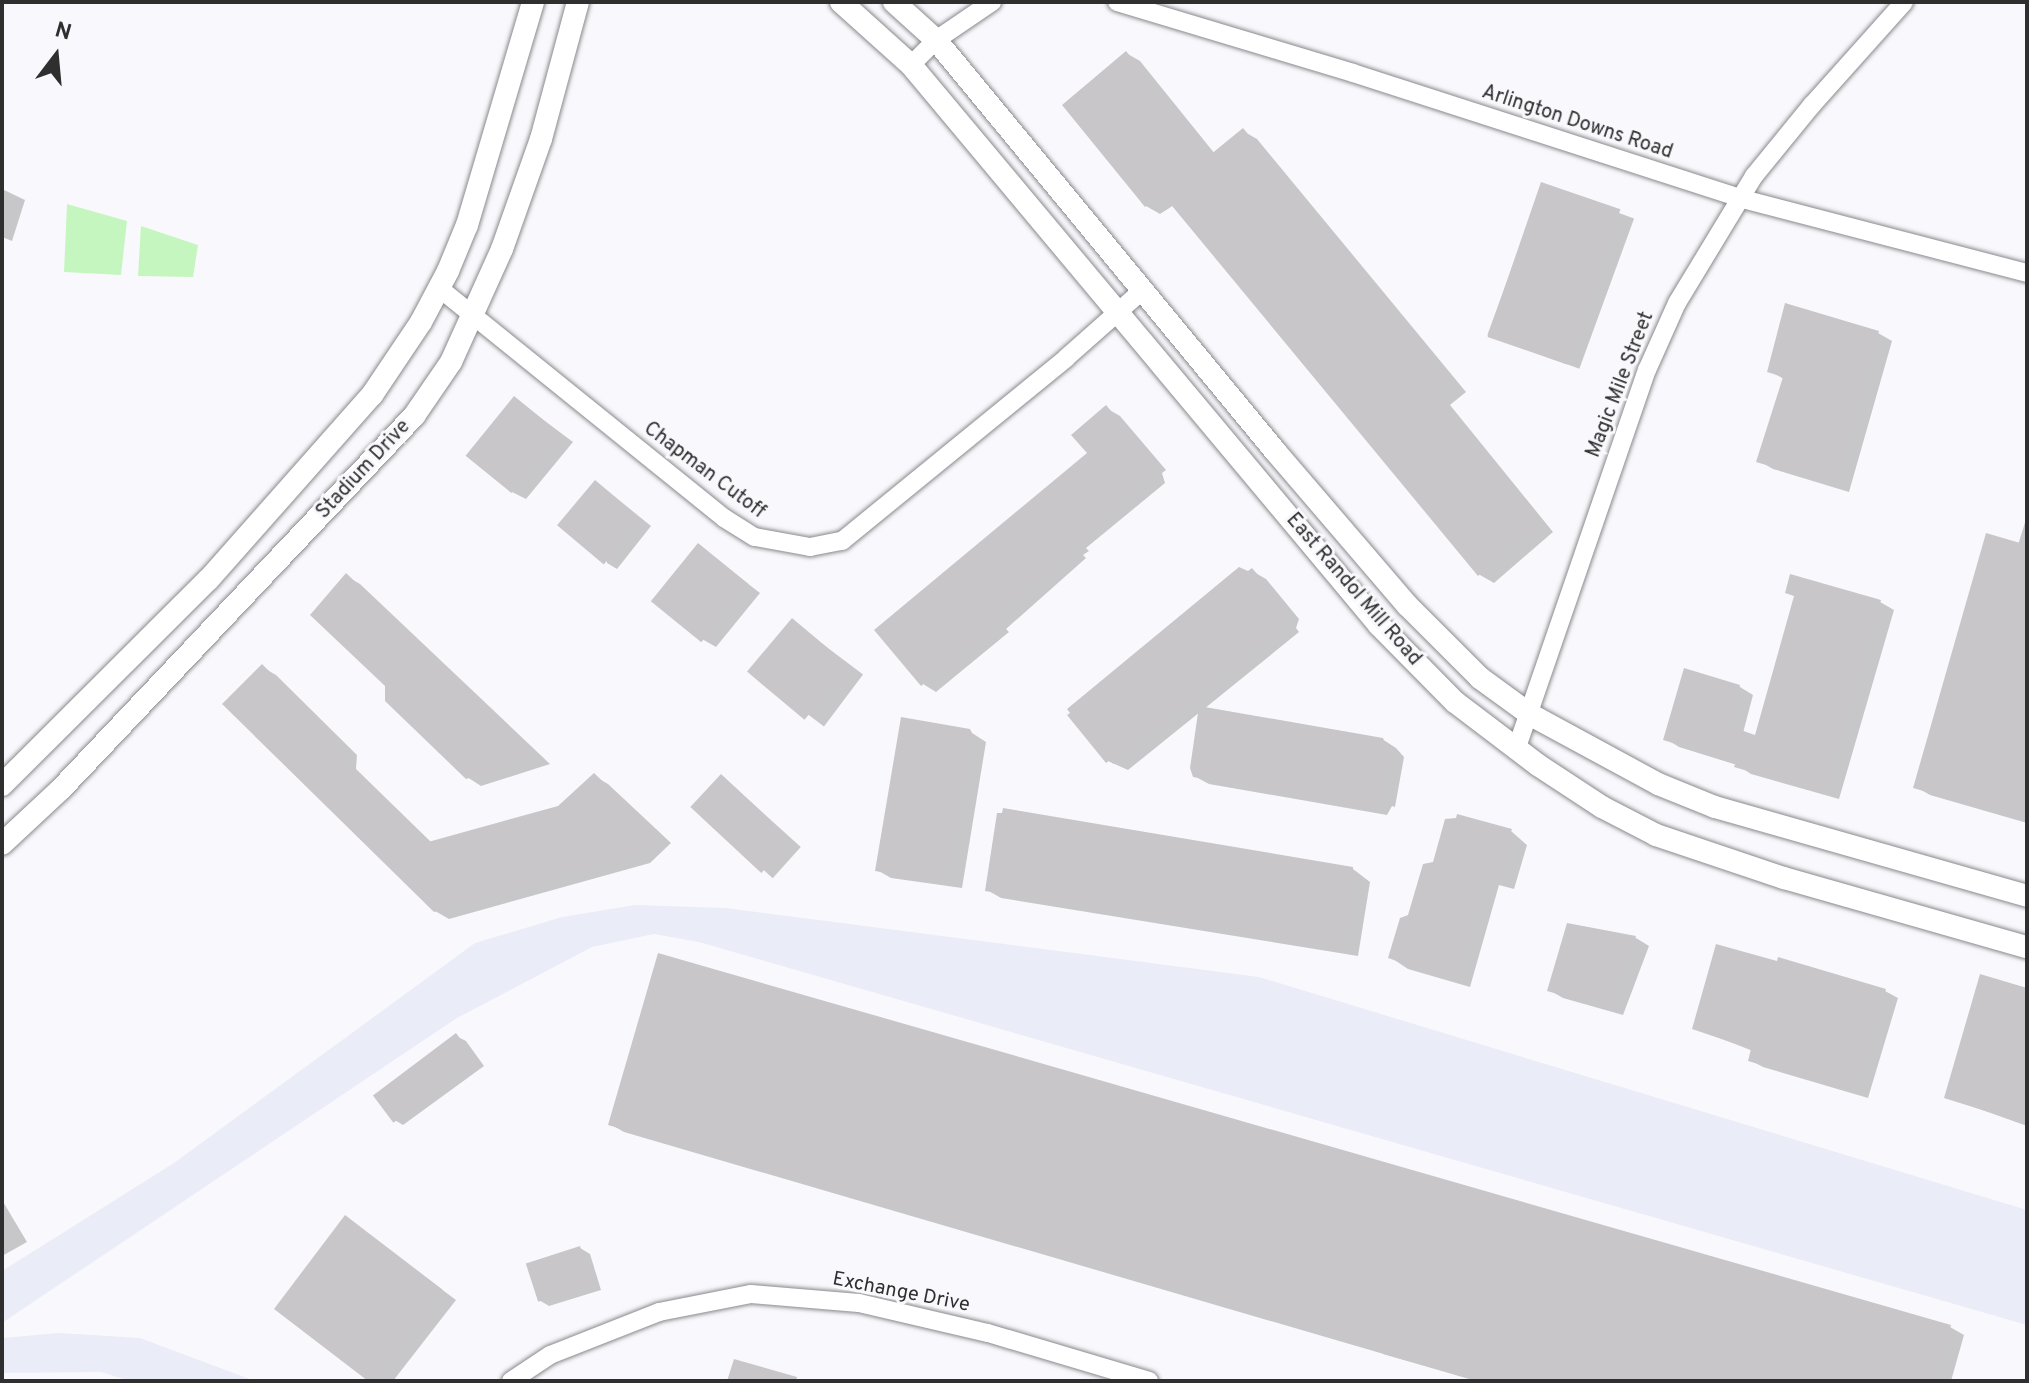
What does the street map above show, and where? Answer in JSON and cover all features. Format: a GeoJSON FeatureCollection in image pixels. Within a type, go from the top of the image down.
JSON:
{"type":"FeatureCollection","features":[{"type":"Feature","properties":{"kind":"main road"},"geometry":{"type":"LineString","coordinates":[[2,785],[209,579],[372,395],[421,322],[467,225],[533,2]]}},
{"type":"Feature","properties":{"kind":"main road","name":"Stadium Drive"},"geometry":{"type":"LineString","coordinates":[[2,844],[61,789],[235,604],[324,515],[414,416],[451,362],[473,315],[541,139],[578,2]]}},
{"type":"Feature","properties":{"kind":"main road","name":"East Randol Mill Road"},"geometry":{"type":"LineString","coordinates":[[841,2],[911,65],[1383,629],[1455,702],[1516,750],[1602,807],[1656,835],[1784,878],[2027,947]]}},
{"type":"Feature","properties":{"kind":"main road","name":"East Randol Mill Road"},"geometry":{"type":"LineString","coordinates":[[894,2],[936,40],[1275,451],[1407,605],[1480,678],[1531,715],[1658,784],[1715,807],[2027,896]]}},
{"type":"Feature","properties":{"kind":"main road"},"geometry":{"type":"LineString","coordinates":[[209,579],[235,604]]}},
{"type":"Feature","properties":{"kind":"street"},"geometry":{"type":"LineString","coordinates":[[911,65],[936,40],[992,2]]}},
{"type":"Feature","properties":{"kind":"street","name":"Arlington Downs Road"},"geometry":{"type":"LineString","coordinates":[[1117,2],[1353,73],[1739,198],[2027,273]]}},
{"type":"Feature","properties":{"kind":"street","name":"Magic Mile Street"},"geometry":{"type":"LineString","coordinates":[[1516,750],[1531,715],[1659,338],[1699,261],[1739,198],[1795,124],[1904,2]]}},
{"type":"Feature","properties":{"kind":"street","name":"Chapman Cutoff"},"geometry":{"type":"LineString","coordinates":[[439,288],[724,518],[755,537],[810,547],[842,541],[1144,289]]}},
{"type":"Feature","properties":{"kind":"street","name":"Exchange Drive"},"geometry":{"type":"LineString","coordinates":[[511,1381],[550,1355],[659,1312],[751,1294],[859,1303],[988,1333],[1149,1381]]}},
{"type":"Feature","properties":{"kind":"shaded area"},"geometry":{"type":"Polygon","coordinates":[[[635,905],[725,908],[1259,977],[2027,1210],[2027,1325],[699,942],[654,934],[592,947],[457,1018],[2,1323],[2,1271],[174,1163],[475,943],[562,917],[635,905]]]}},
{"type":"Feature","properties":{"kind":"shaded area"},"geometry":{"type":"Polygon","coordinates":[[[59,1333],[140,1338],[255,1381],[130,1381],[101,1372],[2,1373],[2,1338],[59,1333]]]}},
{"type":"Feature","properties":{"kind":"green space"},"geometry":{"type":"Polygon","coordinates":[[[67,204],[127,221],[121,275],[64,272],[67,204]]]}},
{"type":"Feature","properties":{"kind":"green space"},"geometry":{"type":"Polygon","coordinates":[[[141,226],[198,245],[193,277],[138,276],[141,226]]]}},
{"type":"Feature","properties":{"kind":"building"},"geometry":{"type":"Polygon","coordinates":[[[1126,51],[1210,155],[1243,128],[1453,383],[1437,396],[1541,523],[1478,576],[1163,195],[1145,207],[1062,105],[1126,51]]]}},
{"type":"Feature","properties":{"kind":"building"},"geometry":{"type":"Polygon","coordinates":[[[1541,182],[1620,209],[1567,364],[1488,337],[1541,182]]]}},
{"type":"Feature","properties":{"kind":"building"},"geometry":{"type":"Polygon","coordinates":[[[1785,303],[1879,331],[1835,485],[1756,462],[1783,377],[1767,372],[1785,303]]]}},
{"type":"Feature","properties":{"kind":"building"},"geometry":{"type":"Polygon","coordinates":[[[514,396],[560,433],[511,493],[466,456],[514,396]]]}},
{"type":"Feature","properties":{"kind":"building"},"geometry":{"type":"Polygon","coordinates":[[[1106,405],[1153,461],[1149,465],[1151,475],[1074,540],[1076,542],[1071,546],[1074,549],[996,614],[993,620],[996,624],[921,686],[874,630],[1087,453],[1071,435],[1106,405]]]}},
{"type":"Feature","properties":{"kind":"building"},"geometry":{"type":"Polygon","coordinates":[[[595,480],[642,519],[604,564],[557,525],[595,480]]]}},
{"type":"Feature","properties":{"kind":"building"},"geometry":{"type":"Polygon","coordinates":[[[1986,533],[2027,545],[2027,820],[1913,788],[1986,533]]]}},
{"type":"Feature","properties":{"kind":"building"},"geometry":{"type":"Polygon","coordinates":[[[698,543],[749,584],[701,642],[651,601],[698,543]]]}},
{"type":"Feature","properties":{"kind":"building"},"geometry":{"type":"Polygon","coordinates":[[[1239,567],[1248,571],[1252,568],[1282,603],[1286,609],[1282,618],[1286,623],[1113,764],[1110,760],[1106,763],[1067,715],[1070,713],[1067,709],[1239,567]]]}},
{"type":"Feature","properties":{"kind":"building"},"geometry":{"type":"Polygon","coordinates":[[[346,573],[539,756],[466,779],[385,701],[385,686],[310,615],[346,573]]]}},
{"type":"Feature","properties":{"kind":"building"},"geometry":{"type":"Polygon","coordinates":[[[1790,574],[1881,600],[1825,793],[1734,767],[1736,762],[1663,740],[1684,668],[1740,685],[1729,726],[1755,735],[1794,596],[1785,593],[1790,574]]]}},
{"type":"Feature","properties":{"kind":"building"},"geometry":{"type":"Polygon","coordinates":[[[792,618],[849,666],[804,720],[747,672],[792,618]]]}},
{"type":"Feature","properties":{"kind":"building"},"geometry":{"type":"Polygon","coordinates":[[[262,664],[344,746],[343,759],[428,842],[558,806],[594,773],[658,834],[636,856],[434,912],[222,704],[262,664]]]}},
{"type":"Feature","properties":{"kind":"building"},"geometry":{"type":"Polygon","coordinates":[[[1199,706],[1383,738],[1386,746],[1391,747],[1382,800],[1377,799],[1372,809],[1193,777],[1190,768],[1199,706]]]}},
{"type":"Feature","properties":{"kind":"building"},"geometry":{"type":"Polygon","coordinates":[[[901,717],[970,729],[972,733],[945,883],[875,871],[901,717]]]}},
{"type":"Feature","properties":{"kind":"building"},"geometry":{"type":"Polygon","coordinates":[[[721,774],[792,840],[761,873],[690,807],[721,774]]]}},
{"type":"Feature","properties":{"kind":"building"},"geometry":{"type":"Polygon","coordinates":[[[1003,808],[1353,867],[1353,871],[1357,872],[1344,949],[985,891],[997,813],[1002,813],[1003,808]]]}},
{"type":"Feature","properties":{"kind":"building"},"geometry":{"type":"Polygon","coordinates":[[[1457,814],[1512,829],[1510,834],[1514,835],[1500,883],[1485,879],[1456,981],[1388,958],[1400,918],[1408,915],[1423,864],[1433,862],[1445,819],[1456,818],[1457,814]]]}},
{"type":"Feature","properties":{"kind":"building"},"geometry":{"type":"Polygon","coordinates":[[[1567,923],[1636,936],[1609,1008],[1547,991],[1567,923]]]}},
{"type":"Feature","properties":{"kind":"building"},"geometry":{"type":"Polygon","coordinates":[[[1716,944],[1777,961],[1778,957],[1886,989],[1855,1093],[1748,1061],[1751,1049],[1692,1029],[1716,944]]]}},
{"type":"Feature","properties":{"kind":"building"},"geometry":{"type":"Polygon","coordinates":[[[658,953],[1951,1325],[1935,1381],[1478,1381],[1383,1354],[1385,1350],[608,1125],[658,953]]]}},
{"type":"Feature","properties":{"kind":"building"},"geometry":{"type":"Polygon","coordinates":[[[1980,974],[2027,988],[2027,1124],[1944,1098],[1980,974]]]}},
{"type":"Feature","properties":{"kind":"building"},"geometry":{"type":"Polygon","coordinates":[[[456,1033],[476,1060],[393,1123],[373,1096],[456,1033]]]}},
{"type":"Feature","properties":{"kind":"building"},"geometry":{"type":"Polygon","coordinates":[[[345,1215],[443,1290],[373,1381],[368,1381],[274,1309],[345,1215]]]}},
{"type":"Feature","properties":{"kind":"building"},"geometry":{"type":"Polygon","coordinates":[[[580,1246],[592,1284],[538,1302],[526,1264],[580,1246]]]}},
{"type":"Feature","properties":{"kind":"building"},"geometry":{"type":"Polygon","coordinates":[[[734,1359],[797,1377],[796,1381],[727,1381],[734,1359]]]}}]}
